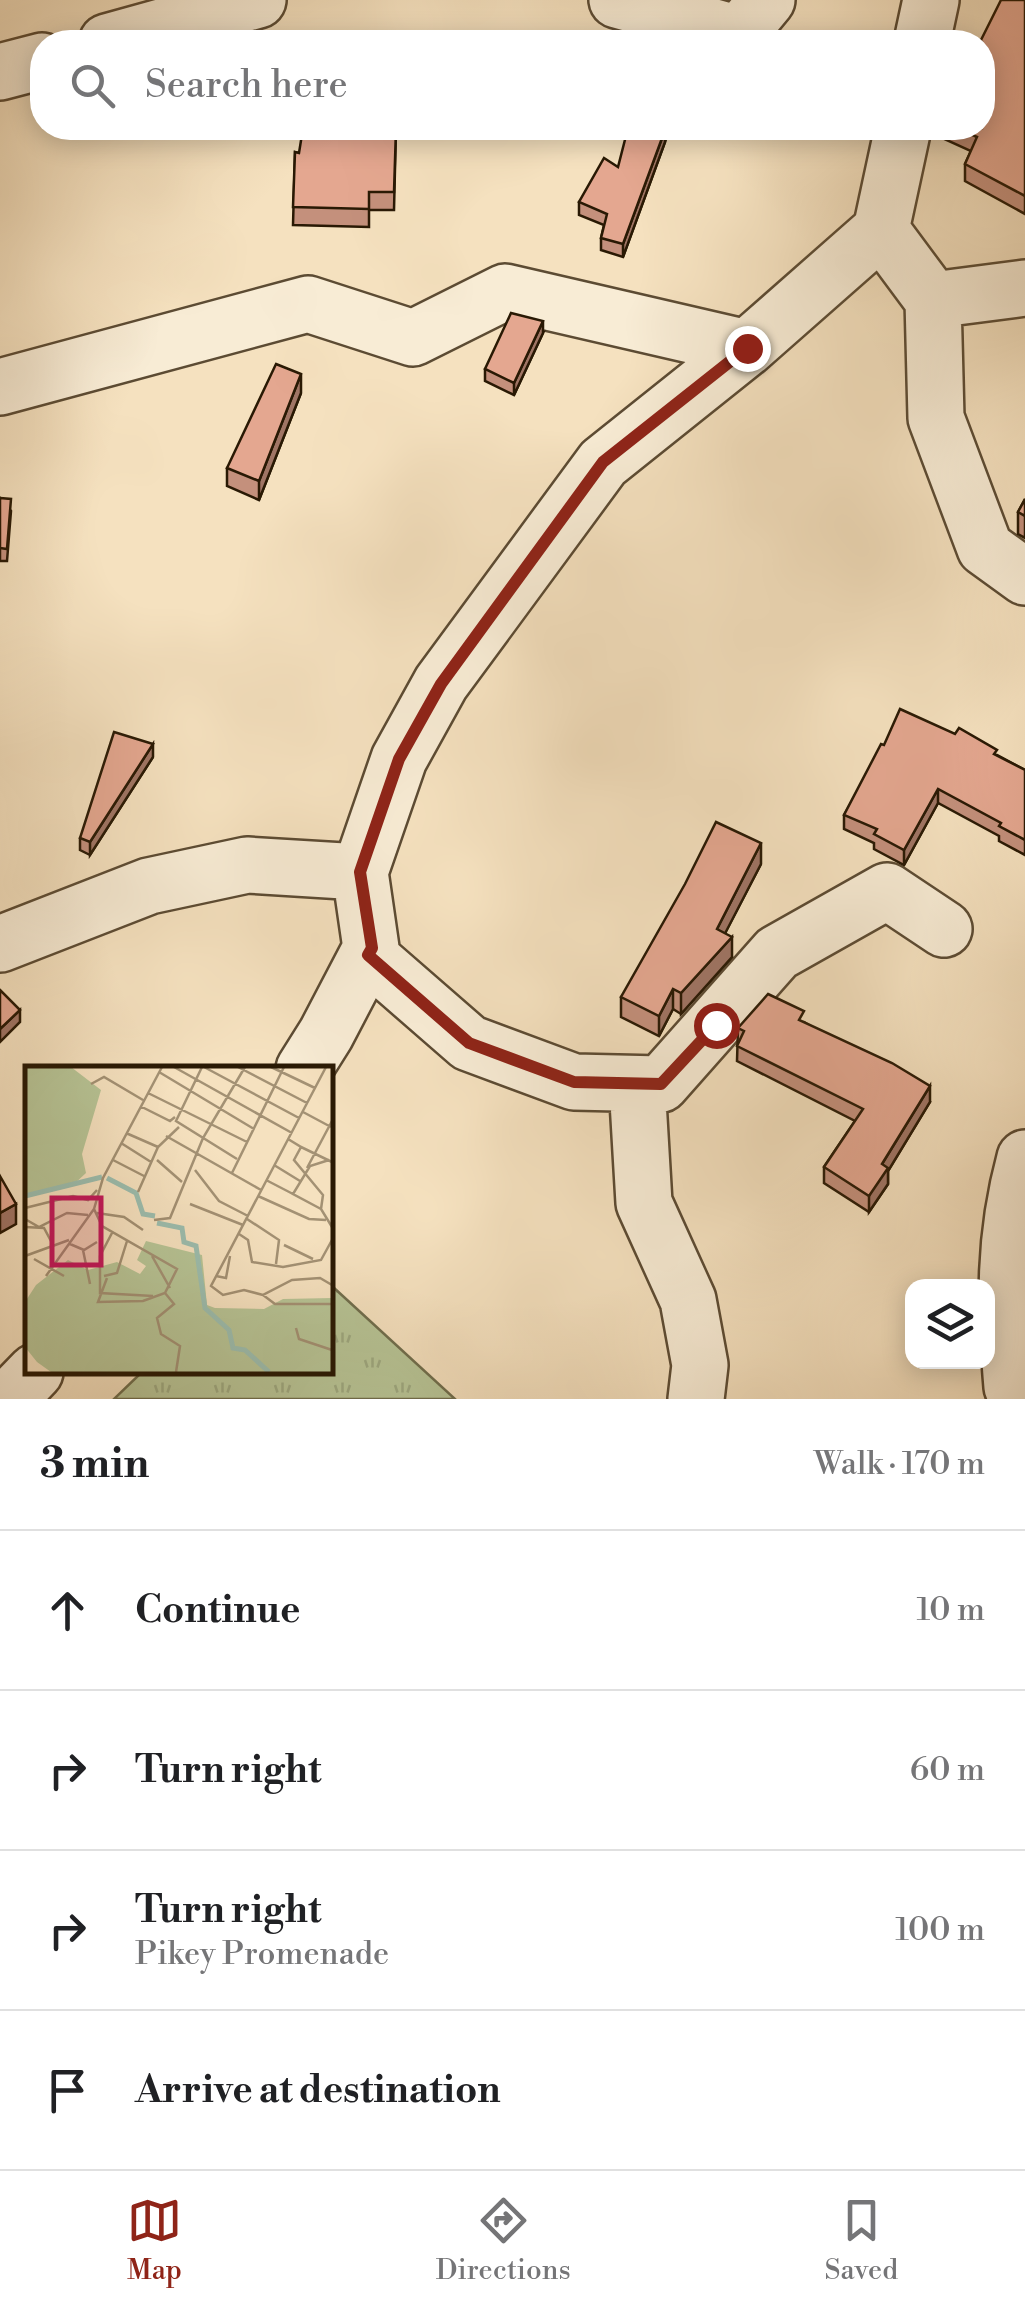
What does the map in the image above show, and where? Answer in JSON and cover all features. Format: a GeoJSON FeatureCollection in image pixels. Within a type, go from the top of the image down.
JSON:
{"type":"FeatureCollection","features":[{"type":"Feature","properties":{"kind":"street"},"geometry":{"type":"LineString","coordinates":[[150,30],[258,0]]}},
{"type":"Feature","properties":{"kind":"street"},"geometry":{"type":"LineString","coordinates":[[617,0],[725,30]]}},
{"type":"Feature","properties":{"kind":"street"},"geometry":{"type":"LineString","coordinates":[[742,30],[767,0]]}},
{"type":"Feature","properties":{"kind":"street"},"geometry":{"type":"LineString","coordinates":[[925,30],[931,0]]}},
{"type":"Feature","properties":{"kind":"street"},"geometry":{"type":"LineString","coordinates":[[0,72],[30,63]]}},
{"type":"Feature","properties":{"kind":"street"},"geometry":{"type":"LineString","coordinates":[[306,1066],[372,948],[360,872],[399,759],[441,684],[603,462],[747,348],[881,230],[900,140]]}},
{"type":"Feature","properties":{"kind":"street"},"geometry":{"type":"LineString","coordinates":[[881,230],[933,300],[936,418],[985,548],[1025,577]]}},
{"type":"Feature","properties":{"kind":"street"},"geometry":{"type":"LineString","coordinates":[[933,300],[1025,288]]}},
{"type":"Feature","properties":{"kind":"street"},"geometry":{"type":"LineString","coordinates":[[0,387],[308,304],[413,338],[506,292],[747,348]]}},
{"type":"Feature","properties":{"kind":"street"},"geometry":{"type":"LineString","coordinates":[[0,944],[149,886],[247,865],[360,872]]}},
{"type":"Feature","properties":{"kind":"street"},"geometry":{"type":"LineString","coordinates":[[368,955],[469,1043],[574,1082],[661,1084],[777,953],[887,892],[944,928]]}},
{"type":"Feature","properties":{"kind":"street"},"geometry":{"type":"LineString","coordinates":[[637,1084],[644,1203],[688,1300],[700,1365],[696,1399]]}},
{"type":"Feature","properties":{"kind":"street"},"geometry":{"type":"LineString","coordinates":[[1018,1399],[1012,1387],[1004,1295],[1012,1206],[1025,1158]]}},
{"type":"Feature","properties":{"kind":"street"},"geometry":{"type":"LineString","coordinates":[[9,1399],[33,1374]]}},
{"type":"Feature","properties":{"kind":"green space"},"geometry":{"type":"Polygon","coordinates":[[[332,1287],[455,1399],[114,1399],[140,1374],[332,1374],[332,1287]]]}},
{"type":"Feature","properties":{"kind":"building"},"geometry":{"type":"Polygon","coordinates":[[[1001,0],[1025,0],[1025,196],[965,164],[976,140],[995,140],[995,30],[986,30],[1001,0]]]}},
{"type":"Feature","properties":{"kind":"building"},"geometry":{"type":"Polygon","coordinates":[[[301,140],[396,140],[394,192],[369,192],[369,209],[293,207],[295,152],[299,153],[301,140]]]}},
{"type":"Feature","properties":{"kind":"building"},"geometry":{"type":"Polygon","coordinates":[[[625,140],[661,140],[623,244],[601,238],[607,214],[579,202],[604,158],[618,167],[625,140]]]}},
{"type":"Feature","properties":{"kind":"building"},"geometry":{"type":"Polygon","coordinates":[[[511,313],[543,321],[514,383],[485,369],[511,313]]]}},
{"type":"Feature","properties":{"kind":"building"},"geometry":{"type":"Polygon","coordinates":[[[276,364],[301,374],[259,481],[227,468],[276,364]]]}},
{"type":"Feature","properties":{"kind":"building"},"geometry":{"type":"Polygon","coordinates":[[[0,498],[11,499],[7,549],[0,548],[0,498]]]}},
{"type":"Feature","properties":{"kind":"building"},"geometry":{"type":"Polygon","coordinates":[[[900,709],[955,734],[959,728],[997,750],[994,754],[1025,770],[1025,840],[938,789],[904,850],[874,834],[877,829],[844,815],[900,709]]]}},
{"type":"Feature","properties":{"kind":"building"},"geometry":{"type":"Polygon","coordinates":[[[114,732],[153,744],[90,842],[80,838],[114,732]]]}},
{"type":"Feature","properties":{"kind":"building"},"geometry":{"type":"Polygon","coordinates":[[[716,822],[761,843],[717,929],[732,937],[681,993],[673,989],[659,1016],[621,997],[716,822]]]}},
{"type":"Feature","properties":{"kind":"building"},"geometry":{"type":"Polygon","coordinates":[[[0,990],[20,1010],[0,1029],[0,990]]]}},
{"type":"Feature","properties":{"kind":"building"},"geometry":{"type":"Polygon","coordinates":[[[768,994],[804,1011],[799,1020],[892,1063],[930,1086],[882,1164],[888,1168],[869,1196],[824,1167],[863,1109],[737,1046],[744,1031],[738,1028],[768,994]]]}},
{"type":"Feature","properties":{"kind":"building"},"geometry":{"type":"Polygon","coordinates":[[[0,1176],[16,1204],[0,1213],[0,1176]]]}},
{"type":"Feature","properties":{"kind":"route"},"geometry":{"type":"LineString","coordinates":[[716,1025],[661,1084],[574,1082],[469,1043],[368,955],[372,948],[360,872],[399,759],[441,684],[603,462],[747,348]]}}]}
